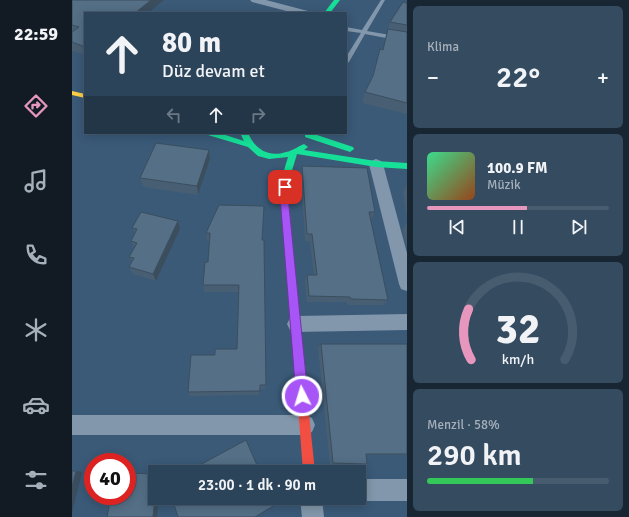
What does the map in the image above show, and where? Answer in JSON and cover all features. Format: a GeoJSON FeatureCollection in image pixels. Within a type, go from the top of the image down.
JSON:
{"type":"FeatureCollection","features":[{"type":"Feature","properties":{"kind":"main road"},"geometry":{"type":"LineString","coordinates":[[328,12],[337,0]]}},
{"type":"Feature","properties":{"kind":"main road"},"geometry":{"type":"LineString","coordinates":[[72,93],[84,96]]}},
{"type":"Feature","properties":{"kind":"main road"},"geometry":{"type":"LineString","coordinates":[[214,134],[251,148],[267,156],[278,158],[295,153],[376,164],[407,165]]}},
{"type":"Feature","properties":{"kind":"main road"},"geometry":{"type":"LineString","coordinates":[[244,134],[245,140],[265,168]]}},
{"type":"Feature","properties":{"kind":"main road"},"geometry":{"type":"LineString","coordinates":[[308,465],[284,196],[286,177],[295,153],[307,142],[307,134],[340,147],[407,165]]}},
{"type":"Feature","properties":{"kind":"main road"},"geometry":{"type":"LineString","coordinates":[[276,186],[285,208]]}},
{"type":"Feature","properties":{"kind":"street"},"geometry":{"type":"LineString","coordinates":[[254,0],[301,12]]}},
{"type":"Feature","properties":{"kind":"street"},"geometry":{"type":"LineString","coordinates":[[376,164],[407,284]]}},
{"type":"Feature","properties":{"kind":"street"},"geometry":{"type":"LineString","coordinates":[[296,324],[407,322]]}},
{"type":"Feature","properties":{"kind":"street"},"geometry":{"type":"LineString","coordinates":[[72,425],[304,425]]}},
{"type":"Feature","properties":{"kind":"street"},"geometry":{"type":"LineString","coordinates":[[366,490],[407,490]]}},
{"type":"Feature","properties":{"kind":"street"},"geometry":{"type":"LineString","coordinates":[[312,505],[313,517]]}},
{"type":"Feature","properties":{"kind":"lane"},"geometry":{"type":"LineString","coordinates":[[347,60],[384,0]]}},
{"type":"Feature","properties":{"kind":"lane"},"geometry":{"type":"LineString","coordinates":[[347,29],[407,40]]}},
{"type":"Feature","properties":{"kind":"building"},"geometry":{"type":"Polygon","coordinates":[[[72,0],[151,0],[136,12],[84,12],[84,47],[72,42],[72,32],[79,27],[72,25],[72,0]]]}},
{"type":"Feature","properties":{"kind":"building"},"geometry":{"type":"Polygon","coordinates":[[[403,2],[407,3],[407,25],[390,22],[403,2]]]}},
{"type":"Feature","properties":{"kind":"building"},"geometry":{"type":"Polygon","coordinates":[[[388,29],[407,32],[407,103],[365,92],[373,76],[380,49],[383,50],[388,29]]]}},
{"type":"Feature","properties":{"kind":"building"},"geometry":{"type":"Polygon","coordinates":[[[156,143],[209,150],[197,186],[140,178],[156,143]]]}},
{"type":"Feature","properties":{"kind":"building"},"geometry":{"type":"Polygon","coordinates":[[[302,166],[367,168],[375,212],[369,212],[388,300],[309,296],[307,275],[317,275],[312,234],[307,234],[302,166]]]}},
{"type":"Feature","properties":{"kind":"building"},"geometry":{"type":"Polygon","coordinates":[[[219,205],[264,206],[262,240],[264,240],[266,385],[260,385],[260,391],[188,392],[191,355],[215,355],[215,349],[237,349],[239,285],[203,285],[205,262],[208,262],[210,233],[206,233],[219,205]]]}},
{"type":"Feature","properties":{"kind":"building"},"geometry":{"type":"Polygon","coordinates":[[[141,212],[178,221],[153,274],[129,267],[134,258],[129,257],[137,243],[131,241],[137,229],[132,228],[141,212]]]}},
{"type":"Feature","properties":{"kind":"building"},"geometry":{"type":"Polygon","coordinates":[[[321,344],[407,344],[407,454],[366,454],[367,464],[333,463],[321,344]]]}},
{"type":"Feature","properties":{"kind":"building"},"geometry":{"type":"Polygon","coordinates":[[[246,440],[257,465],[200,465],[246,440]]]}},
{"type":"Feature","properties":{"kind":"building"},"geometry":{"type":"Polygon","coordinates":[[[72,471],[76,471],[72,487],[72,471]]]}},
{"type":"Feature","properties":{"kind":"building"},"geometry":{"type":"Polygon","coordinates":[[[136,473],[148,474],[148,505],[154,505],[153,517],[107,517],[109,505],[136,505],[136,473]]]}},
{"type":"Feature","properties":{"kind":"building"},"geometry":{"type":"Polygon","coordinates":[[[174,505],[275,505],[255,517],[178,517],[174,505]]]}},
{"type":"Feature","properties":{"kind":"traffic: fast"},"geometry":{"type":"LineString","coordinates":[[328,12],[337,0]]}},
{"type":"Feature","properties":{"kind":"traffic: fast"},"geometry":{"type":"LineString","coordinates":[[214,134],[248,145]]}},
{"type":"Feature","properties":{"kind":"traffic: fast"},"geometry":{"type":"LineString","coordinates":[[244,134],[248,143],[254,150],[269,156],[278,157],[287,155],[304,147]]}},
{"type":"Feature","properties":{"kind":"traffic: fast"},"geometry":{"type":"LineString","coordinates":[[308,135],[350,149]]}},
{"type":"Feature","properties":{"kind":"traffic: fast"},"geometry":{"type":"LineString","coordinates":[[298,152],[376,164],[407,166]]}},
{"type":"Feature","properties":{"kind":"traffic: fast"},"geometry":{"type":"LineString","coordinates":[[293,154],[286,177],[284,196],[302,394]]}},
{"type":"Feature","properties":{"kind":"traffic: slow"},"geometry":{"type":"LineString","coordinates":[[72,93],[84,96]]}},
{"type":"Feature","properties":{"kind":"traffic: jam"},"geometry":{"type":"LineString","coordinates":[[302,394],[308,465]]}},
{"type":"Feature","properties":{"kind":"route"},"geometry":{"type":"LineString","coordinates":[[285,187],[284,196],[302,396]]}}]}
